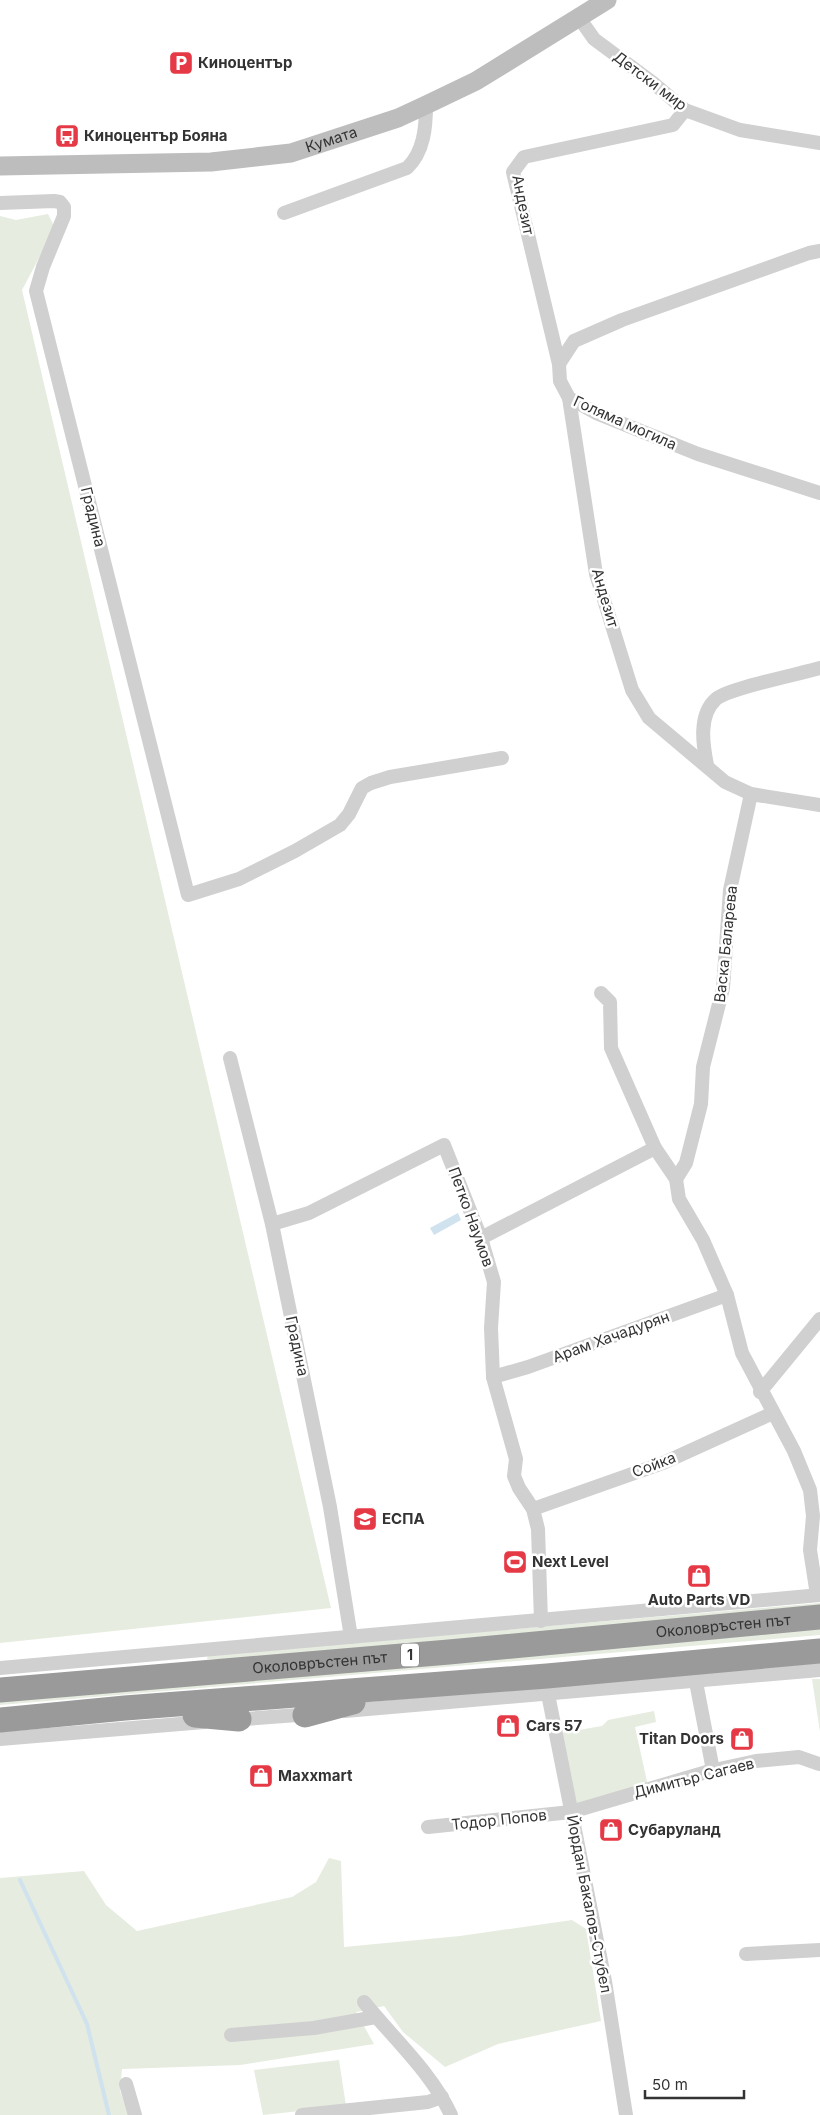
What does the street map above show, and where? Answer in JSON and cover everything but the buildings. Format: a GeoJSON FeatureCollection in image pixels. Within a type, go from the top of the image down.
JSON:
{"type":"FeatureCollection","features":[{"type":"Feature","properties":{"kind":"highway","name":"Околовръстен път"},"geometry":{"type":"LineString","coordinates":[[0,1690],[430,1653],[819,1602]]}},
{"type":"Feature","properties":{"kind":"highway","name":"Околовръстен път"},"geometry":{"type":"LineString","coordinates":[[0,1720],[125,1708],[817,1657]]}},
{"type":"Feature","properties":{"kind":"highway"},"geometry":{"type":"LineString","coordinates":[[305,1715],[413,1686]]}},
{"type":"Feature","properties":{"kind":"highway"},"geometry":{"type":"LineString","coordinates":[[125,1708],[239,1719]]}},
{"type":"Feature","properties":{"kind":"main road","name":"Кумата"},"geometry":{"type":"LineString","coordinates":[[0,166],[212,162],[291,153],[398,118],[476,81],[580,19],[608,0]]}},
{"type":"Feature","properties":{"kind":"street","name":"Детски мир"},"geometry":{"type":"LineString","coordinates":[[580,19],[594,39],[652,82],[685,110],[740,130],[820,143]]}},
{"type":"Feature","properties":{"kind":"street"},"geometry":{"type":"LineString","coordinates":[[284,213],[407,168],[413,162],[426,131],[426,105]]}},
{"type":"Feature","properties":{"kind":"street","name":"Андезит"},"geometry":{"type":"LineString","coordinates":[[559,364],[514,172],[524,157],[673,125],[685,110]]}},
{"type":"Feature","properties":{"kind":"street","name":"Градина"},"geometry":{"type":"LineString","coordinates":[[0,203],[54,200],[60,202],[64,208],[64,216],[43,267],[36,292],[188,895],[239,879],[288,855],[340,825],[349,814],[362,788],[372,782],[390,777],[502,758]]}},
{"type":"Feature","properties":{"kind":"street"},"geometry":{"type":"LineString","coordinates":[[559,364],[574,341],[622,320],[809,253],[820,251]]}},
{"type":"Feature","properties":{"kind":"street","name":"Голяма могила"},"geometry":{"type":"LineString","coordinates":[[559,364],[560,381],[568,398],[596,413],[698,454],[820,494]]}},
{"type":"Feature","properties":{"kind":"street","name":"Андезит"},"geometry":{"type":"LineString","coordinates":[[568,398],[596,574],[632,690],[649,718],[707,765]]}},
{"type":"Feature","properties":{"kind":"street"},"geometry":{"type":"LineString","coordinates":[[820,668],[741,689],[716,699],[705,716],[703,746],[707,765],[725,782],[751,794],[820,806]]}},
{"type":"Feature","properties":{"kind":"street","name":"Васка Баларева"},"geometry":{"type":"LineString","coordinates":[[676,1178],[686,1163],[700,1104],[703,1067],[723,988],[730,890],[751,794]]}},
{"type":"Feature","properties":{"kind":"street"},"geometry":{"type":"LineString","coordinates":[[0,1668],[541,1621],[819,1602],[810,1550],[813,1516],[810,1490],[794,1452],[760,1392],[742,1353],[727,1295],[703,1240],[679,1199],[676,1178],[656,1148],[611,1048],[610,1002],[602,993]]}},
{"type":"Feature","properties":{"kind":"street","name":"Градина"},"geometry":{"type":"LineString","coordinates":[[230,1058],[272,1224],[330,1507],[351,1637]]}},
{"type":"Feature","properties":{"kind":"street","name":"Петко Наумов"},"geometry":{"type":"LineString","coordinates":[[272,1224],[309,1214],[444,1145],[481,1238],[494,1282],[491,1328],[494,1376],[516,1459],[514,1476],[519,1488],[533,1509],[538,1529],[541,1621]]}},
{"type":"Feature","properties":{"kind":"street"},"geometry":{"type":"LineString","coordinates":[[481,1238],[656,1148]]}},
{"type":"Feature","properties":{"kind":"street","name":"Арам Хачадурян"},"geometry":{"type":"LineString","coordinates":[[494,1376],[528,1367],[727,1295]]}},
{"type":"Feature","properties":{"kind":"street"},"geometry":{"type":"LineString","coordinates":[[760,1392],[820,1319]]}},
{"type":"Feature","properties":{"kind":"street","name":"Сойка"},"geometry":{"type":"LineString","coordinates":[[533,1509],[663,1463],[773,1412]]}},
{"type":"Feature","properties":{"kind":"street"},"geometry":{"type":"LineString","coordinates":[[0,1739],[696,1682],[817,1657]]}},
{"type":"Feature","properties":{"kind":"street"},"geometry":{"type":"LineString","coordinates":[[696,1682],[712,1766],[710,1771]]}},
{"type":"Feature","properties":{"kind":"street","name":"Йордан Бакалов-Стубел"},"geometry":{"type":"LineString","coordinates":[[548,1694],[605,1982],[626,2115]]}},
{"type":"Feature","properties":{"kind":"street","name":"Димитър Сагаев"},"geometry":{"type":"LineString","coordinates":[[570,1812],[710,1771],[756,1762],[799,1757],[819,1764]]}},
{"type":"Feature","properties":{"kind":"street","name":"Тодор Попов"},"geometry":{"type":"LineString","coordinates":[[428,1827],[570,1812]]}},
{"type":"Feature","properties":{"kind":"street"},"geometry":{"type":"LineString","coordinates":[[746,1954],[820,1950]]}},
{"type":"Feature","properties":{"kind":"street"},"geometry":{"type":"LineString","coordinates":[[364,2002],[442,2097],[451,2115]]}},
{"type":"Feature","properties":{"kind":"street"},"geometry":{"type":"LineString","coordinates":[[231,2035],[314,2028],[376,2017]]}},
{"type":"Feature","properties":{"kind":"street"},"geometry":{"type":"LineString","coordinates":[[126,2084],[135,2115]]}},
{"type":"Feature","properties":{"kind":"street"},"geometry":{"type":"LineString","coordinates":[[302,2115],[428,2102],[442,2097]]}},
{"type":"Feature","properties":{"kind":"shaded area"},"geometry":{"type":"Polygon","coordinates":[[[48,214],[55,228],[22,290],[331,1608],[0,1643],[0,216],[16,220],[48,214]]]}},
{"type":"Feature","properties":{"kind":"shaded area"},"geometry":{"type":"Polygon","coordinates":[[[820,1603],[820,1608],[237,1660],[207,1659],[208,1655],[820,1603]]]}},
{"type":"Feature","properties":{"kind":"shaded area"},"geometry":{"type":"Polygon","coordinates":[[[820,1629],[820,1635],[0,1705],[0,1700],[820,1629]]]}},
{"type":"Feature","properties":{"kind":"shaded area"},"geometry":{"type":"Polygon","coordinates":[[[812,1679],[820,1679],[820,1732],[812,1679]]]}},
{"type":"Feature","properties":{"kind":"shaded area"},"geometry":{"type":"Polygon","coordinates":[[[654,1711],[656,1722],[635,1727],[648,1786],[575,1806],[561,1733],[602,1726],[608,1720],[654,1711]]]}},
{"type":"Feature","properties":{"kind":"shaded area"},"geometry":{"type":"Polygon","coordinates":[[[329,1858],[341,1861],[344,1947],[460,1936],[572,1920],[586,1929],[601,2021],[498,2044],[445,2067],[403,2032],[384,2006],[356,2012],[374,2044],[240,2065],[122,2069],[120,2091],[129,2115],[0,2115],[0,1878],[84,1871],[106,1905],[137,1931],[292,1897],[316,1882],[329,1858]]]}},
{"type":"Feature","properties":{"kind":"shaded area"},"geometry":{"type":"Polygon","coordinates":[[[339,2060],[346,2106],[263,2115],[254,2070],[339,2060]]]}},
{"type":"Feature","properties":{"kind":"water"},"geometry":{"type":"Polygon","coordinates":[[[458,1213],[461,1220],[434,1235],[430,1228],[458,1213]]]}},
{"type":"Feature","properties":{"kind":"waterway"},"geometry":{"type":"LineString","coordinates":[[20,1880],[87,2024],[109,2115]]}},
{"type":"Feature","properties":{"kind":"place","name":"Киноцентър"},"geometry":{"type":"Point","coordinates":[181,63]}},
{"type":"Feature","properties":{"kind":"place","name":"Киноцентър Бояна"},"geometry":{"type":"Point","coordinates":[67,136]}},
{"type":"Feature","properties":{"kind":"place","name":"ЕСПА"},"geometry":{"type":"Point","coordinates":[365,1519]}},
{"type":"Feature","properties":{"kind":"place","name":"Next Level"},"geometry":{"type":"Point","coordinates":[515,1562]}},
{"type":"Feature","properties":{"kind":"place","name":"Auto Parts VD"},"geometry":{"type":"Point","coordinates":[699,1576]}},
{"type":"Feature","properties":{"kind":"place","name":"Cars 57"},"geometry":{"type":"Point","coordinates":[508,1726]}},
{"type":"Feature","properties":{"kind":"place","name":"Titan Doors"},"geometry":{"type":"Point","coordinates":[742,1739]}},
{"type":"Feature","properties":{"kind":"place","name":"Maxxmart"},"geometry":{"type":"Point","coordinates":[261,1776]}},
{"type":"Feature","properties":{"kind":"place","name":"Субаруланд"},"geometry":{"type":"Point","coordinates":[611,1830]}}]}
